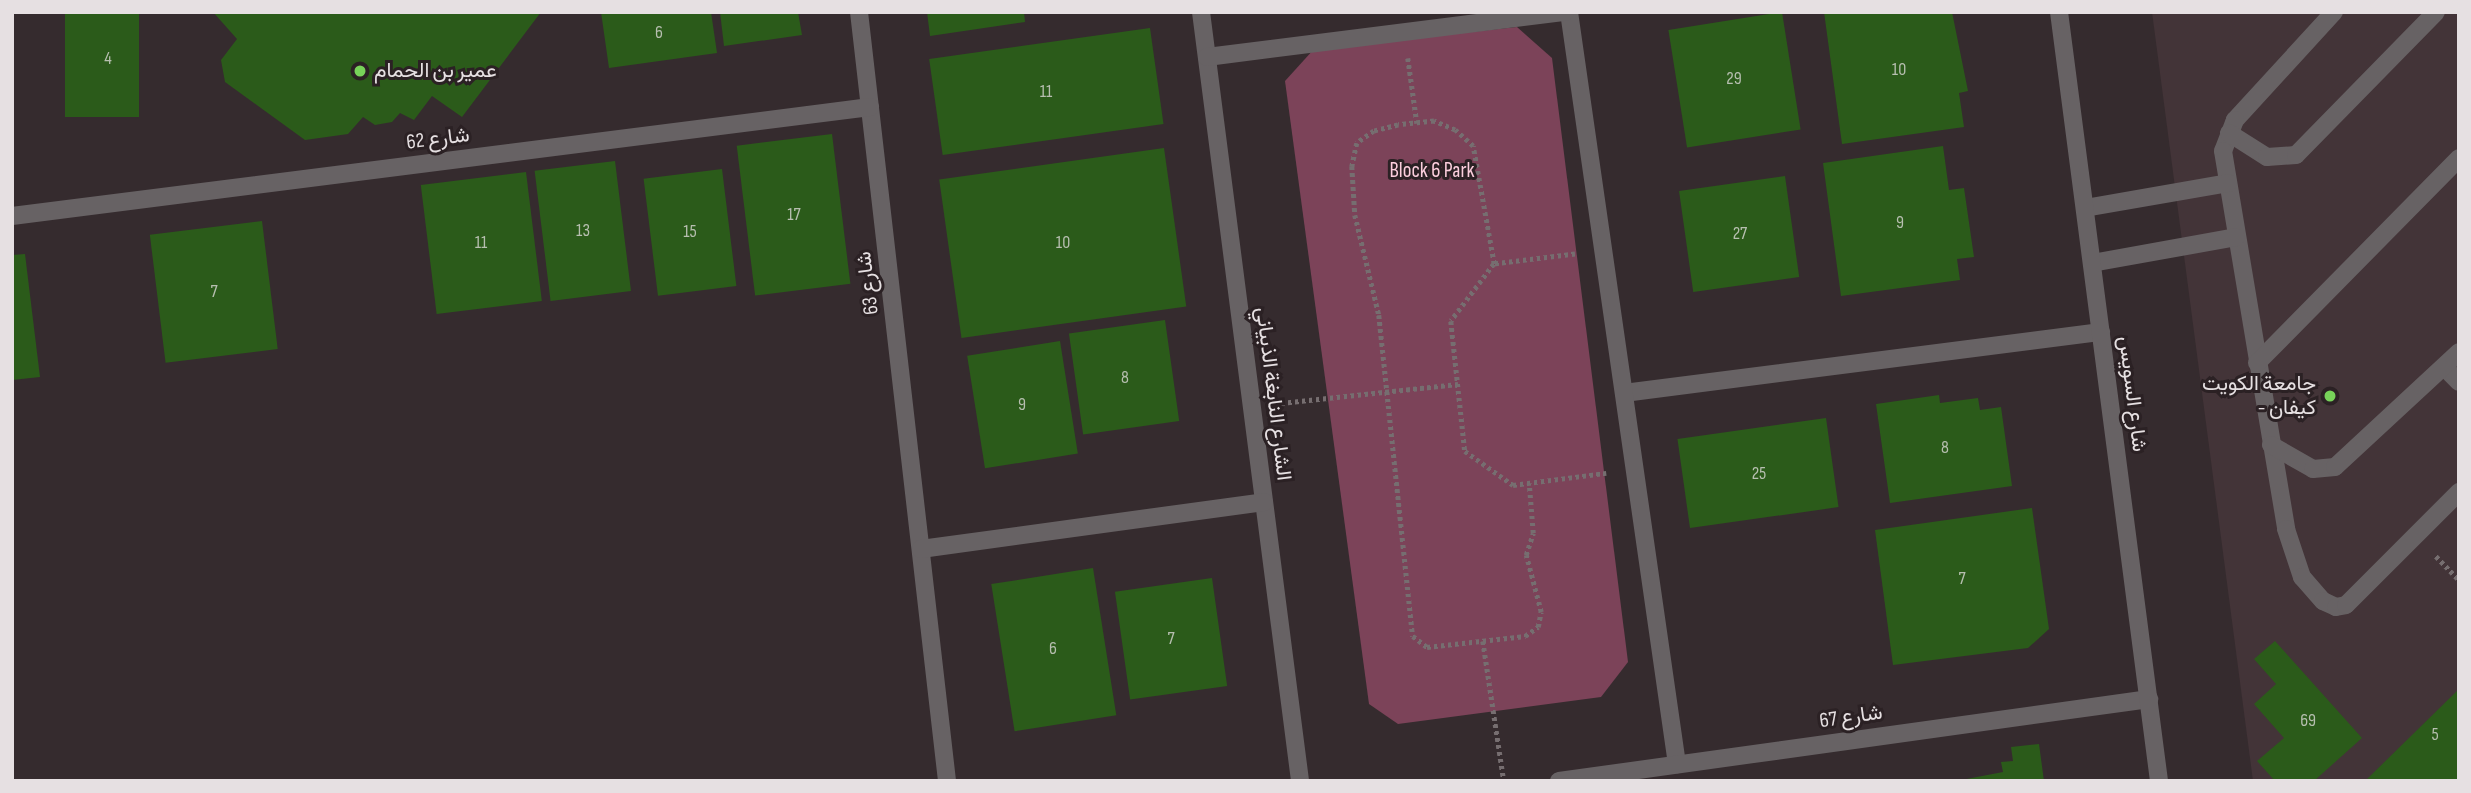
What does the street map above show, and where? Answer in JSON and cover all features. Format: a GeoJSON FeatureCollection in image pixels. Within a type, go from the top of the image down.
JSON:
{"type":"FeatureCollection","features":[{"type":"Feature","properties":{"kind":"street","name":"شارع 63"},"geometry":{"type":"LineString","coordinates":[[859,12],[947,781]]}},
{"type":"Feature","properties":{"kind":"street","name":"الشارع النابغة الذبياني"},"geometry":{"type":"LineString","coordinates":[[1201,12],[1300,781]]}},
{"type":"Feature","properties":{"kind":"street"},"geometry":{"type":"LineString","coordinates":[[1207,57],[1567,12],[1677,764]]}},
{"type":"Feature","properties":{"kind":"street","name":"شارع السويس"},"geometry":{"type":"LineString","coordinates":[[2059,12],[2159,781]]}},
{"type":"Feature","properties":{"kind":"street"},"geometry":{"type":"LineString","coordinates":[[2334,12],[2235,120],[2223,151],[2271,445],[2294,558],[2302,577],[2323,601],[2336,607],[2354,598],[2459,492]]}},
{"type":"Feature","properties":{"kind":"street"},"geometry":{"type":"LineString","coordinates":[[2229,132],[2267,158],[2296,155],[2436,12]]}},
{"type":"Feature","properties":{"kind":"street","name":"شارع 62"},"geometry":{"type":"LineString","coordinates":[[12,216],[870,107]]}},
{"type":"Feature","properties":{"kind":"street"},"geometry":{"type":"LineString","coordinates":[[2257,363],[2459,158]]}},
{"type":"Feature","properties":{"kind":"street"},"geometry":{"type":"LineString","coordinates":[[2085,208],[2228,183]]}},
{"type":"Feature","properties":{"kind":"street"},"geometry":{"type":"LineString","coordinates":[[2092,263],[2236,237]]}},
{"type":"Feature","properties":{"kind":"street"},"geometry":{"type":"LineString","coordinates":[[1624,393],[2101,332]]}},
{"type":"Feature","properties":{"kind":"street"},"geometry":{"type":"LineString","coordinates":[[2271,445],[2313,469],[2335,467],[2459,352]]}},
{"type":"Feature","properties":{"kind":"street"},"geometry":{"type":"LineString","coordinates":[[2444,367],[2459,383]]}},
{"type":"Feature","properties":{"kind":"street"},"geometry":{"type":"LineString","coordinates":[[921,549],[1264,502]]}},
{"type":"Feature","properties":{"kind":"street","name":"شارع 67"},"geometry":{"type":"LineString","coordinates":[[1559,781],[2149,699]]}},
{"type":"Feature","properties":{"kind":"path"},"geometry":{"type":"LineString","coordinates":[[1404,33],[1417,123]]}},
{"type":"Feature","properties":{"kind":"path"},"geometry":{"type":"LineString","coordinates":[[1494,264],[1473,146],[1455,130],[1434,121],[1417,123],[1374,131],[1357,143],[1352,166],[1355,215],[1379,314],[1413,636],[1427,647],[1525,636],[1538,627],[1541,612],[1526,555],[1533,533],[1529,483]]}},
{"type":"Feature","properties":{"kind":"path"},"geometry":{"type":"LineString","coordinates":[[1604,251],[1494,264],[1451,321],[1465,452],[1513,485],[1635,469]]}},
{"type":"Feature","properties":{"kind":"path"},"geometry":{"type":"LineString","coordinates":[[1252,406],[1458,384]]}},
{"type":"Feature","properties":{"kind":"path"},"geometry":{"type":"LineString","coordinates":[[1483,641],[1504,781]]}},
{"type":"Feature","properties":{"kind":"shaded area","name":"جامعة الكويت - كيفان"},"geometry":{"type":"Polygon","coordinates":[[[2152,12],[2459,12],[2459,781],[2253,781],[2152,12]]]}},
{"type":"Feature","properties":{"kind":"green space","name":"Block 6 Park"},"geometry":{"type":"Polygon","coordinates":[[[1517,27],[1552,58],[1628,662],[1601,697],[1398,724],[1369,704],[1285,81],[1314,49],[1517,27]]]}},
{"type":"Feature","properties":{"kind":"building"},"geometry":{"type":"Polygon","coordinates":[[[65,12],[139,12],[139,117],[65,117],[65,12]]]}},
{"type":"Feature","properties":{"kind":"building","name":"عمير بن الحمام"},"geometry":{"type":"Polygon","coordinates":[[[213,12],[541,12],[462,117],[432,96],[414,120],[400,113],[392,122],[375,125],[363,117],[348,134],[305,140],[225,82],[221,60],[237,39],[213,12]]]}},
{"type":"Feature","properties":{"kind":"building"},"geometry":{"type":"Polygon","coordinates":[[[601,12],[711,12],[717,53],[609,68],[601,12]]]}},
{"type":"Feature","properties":{"kind":"building"},"geometry":{"type":"Polygon","coordinates":[[[720,12],[798,12],[802,35],[724,46],[720,12]]]}},
{"type":"Feature","properties":{"kind":"building"},"geometry":{"type":"Polygon","coordinates":[[[927,12],[1024,12],[1025,22],[930,36],[927,12]]]}},
{"type":"Feature","properties":{"kind":"building"},"geometry":{"type":"Polygon","coordinates":[[[1782,12],[1801,130],[1687,148],[1668,30],[1782,12]]]}},
{"type":"Feature","properties":{"kind":"building"},"geometry":{"type":"Polygon","coordinates":[[[1824,12],[1952,12],[1968,91],[1959,93],[1964,127],[1842,144],[1824,12]]]}},
{"type":"Feature","properties":{"kind":"building"},"geometry":{"type":"Polygon","coordinates":[[[1150,28],[1163,124],[943,155],[929,59],[1150,28]]]}},
{"type":"Feature","properties":{"kind":"building"},"geometry":{"type":"Polygon","coordinates":[[[832,134],[850,284],[755,296],[737,146],[832,134]]]}},
{"type":"Feature","properties":{"kind":"building"},"geometry":{"type":"Polygon","coordinates":[[[1943,146],[1949,190],[1964,188],[1974,257],[1957,259],[1960,280],[1841,296],[1823,163],[1943,146]]]}},
{"type":"Feature","properties":{"kind":"building"},"geometry":{"type":"Polygon","coordinates":[[[1164,148],[1186,306],[961,338],[939,180],[1164,148]]]}},
{"type":"Feature","properties":{"kind":"building"},"geometry":{"type":"Polygon","coordinates":[[[615,161],[631,291],[551,301],[535,171],[615,161]]]}},
{"type":"Feature","properties":{"kind":"building"},"geometry":{"type":"Polygon","coordinates":[[[722,169],[736,286],[658,296],[644,179],[722,169]]]}},
{"type":"Feature","properties":{"kind":"building"},"geometry":{"type":"Polygon","coordinates":[[[526,172],[542,301],[437,314],[421,185],[526,172]]]}},
{"type":"Feature","properties":{"kind":"building"},"geometry":{"type":"Polygon","coordinates":[[[1785,176],[1799,277],[1693,292],[1679,191],[1785,176]]]}},
{"type":"Feature","properties":{"kind":"building"},"geometry":{"type":"Polygon","coordinates":[[[262,221],[278,349],[166,363],[150,235],[262,221]]]}},
{"type":"Feature","properties":{"kind":"building"},"geometry":{"type":"Polygon","coordinates":[[[25,254],[40,377],[12,380],[12,255],[25,254]]]}},
{"type":"Feature","properties":{"kind":"building"},"geometry":{"type":"Polygon","coordinates":[[[1165,320],[1179,421],[1083,435],[1069,333],[1165,320]]]}},
{"type":"Feature","properties":{"kind":"building"},"geometry":{"type":"Polygon","coordinates":[[[1060,341],[1078,454],[985,468],[967,356],[1060,341]]]}},
{"type":"Feature","properties":{"kind":"building"},"geometry":{"type":"Polygon","coordinates":[[[1939,395],[1940,403],[1978,398],[1980,410],[2001,407],[2012,486],[1890,503],[1876,404],[1939,395]]]}},
{"type":"Feature","properties":{"kind":"building"},"geometry":{"type":"Polygon","coordinates":[[[1826,418],[1839,507],[1690,528],[1677,439],[1826,418]]]}},
{"type":"Feature","properties":{"kind":"building"},"geometry":{"type":"Polygon","coordinates":[[[2032,508],[2049,629],[2028,648],[1893,665],[1875,530],[2032,508]]]}},
{"type":"Feature","properties":{"kind":"building"},"geometry":{"type":"Polygon","coordinates":[[[1093,568],[1116,715],[1015,731],[991,584],[1093,568]]]}},
{"type":"Feature","properties":{"kind":"building"},"geometry":{"type":"Polygon","coordinates":[[[1212,578],[1227,686],[1130,700],[1115,592],[1212,578]]]}},
{"type":"Feature","properties":{"kind":"building"},"geometry":{"type":"Polygon","coordinates":[[[2275,641],[2362,738],[2314,781],[2275,781],[2257,761],[2284,738],[2254,704],[2276,684],[2254,659],[2275,641]]]}},
{"type":"Feature","properties":{"kind":"building"},"geometry":{"type":"Polygon","coordinates":[[[2459,689],[2459,781],[2365,781],[2459,689]]]}},
{"type":"Feature","properties":{"kind":"building"},"geometry":{"type":"Polygon","coordinates":[[[2039,744],[2044,781],[1956,781],[2003,772],[2001,762],[2013,761],[2011,747],[2039,744]]]}},
{"type":"Feature","properties":{"kind":"place","name":"عمير بن الحمام"},"geometry":{"type":"Point","coordinates":[360,71]}},
{"type":"Feature","properties":{"kind":"place","name":"جامعة الكويت - كيفان"},"geometry":{"type":"Point","coordinates":[2330,396]}}]}
